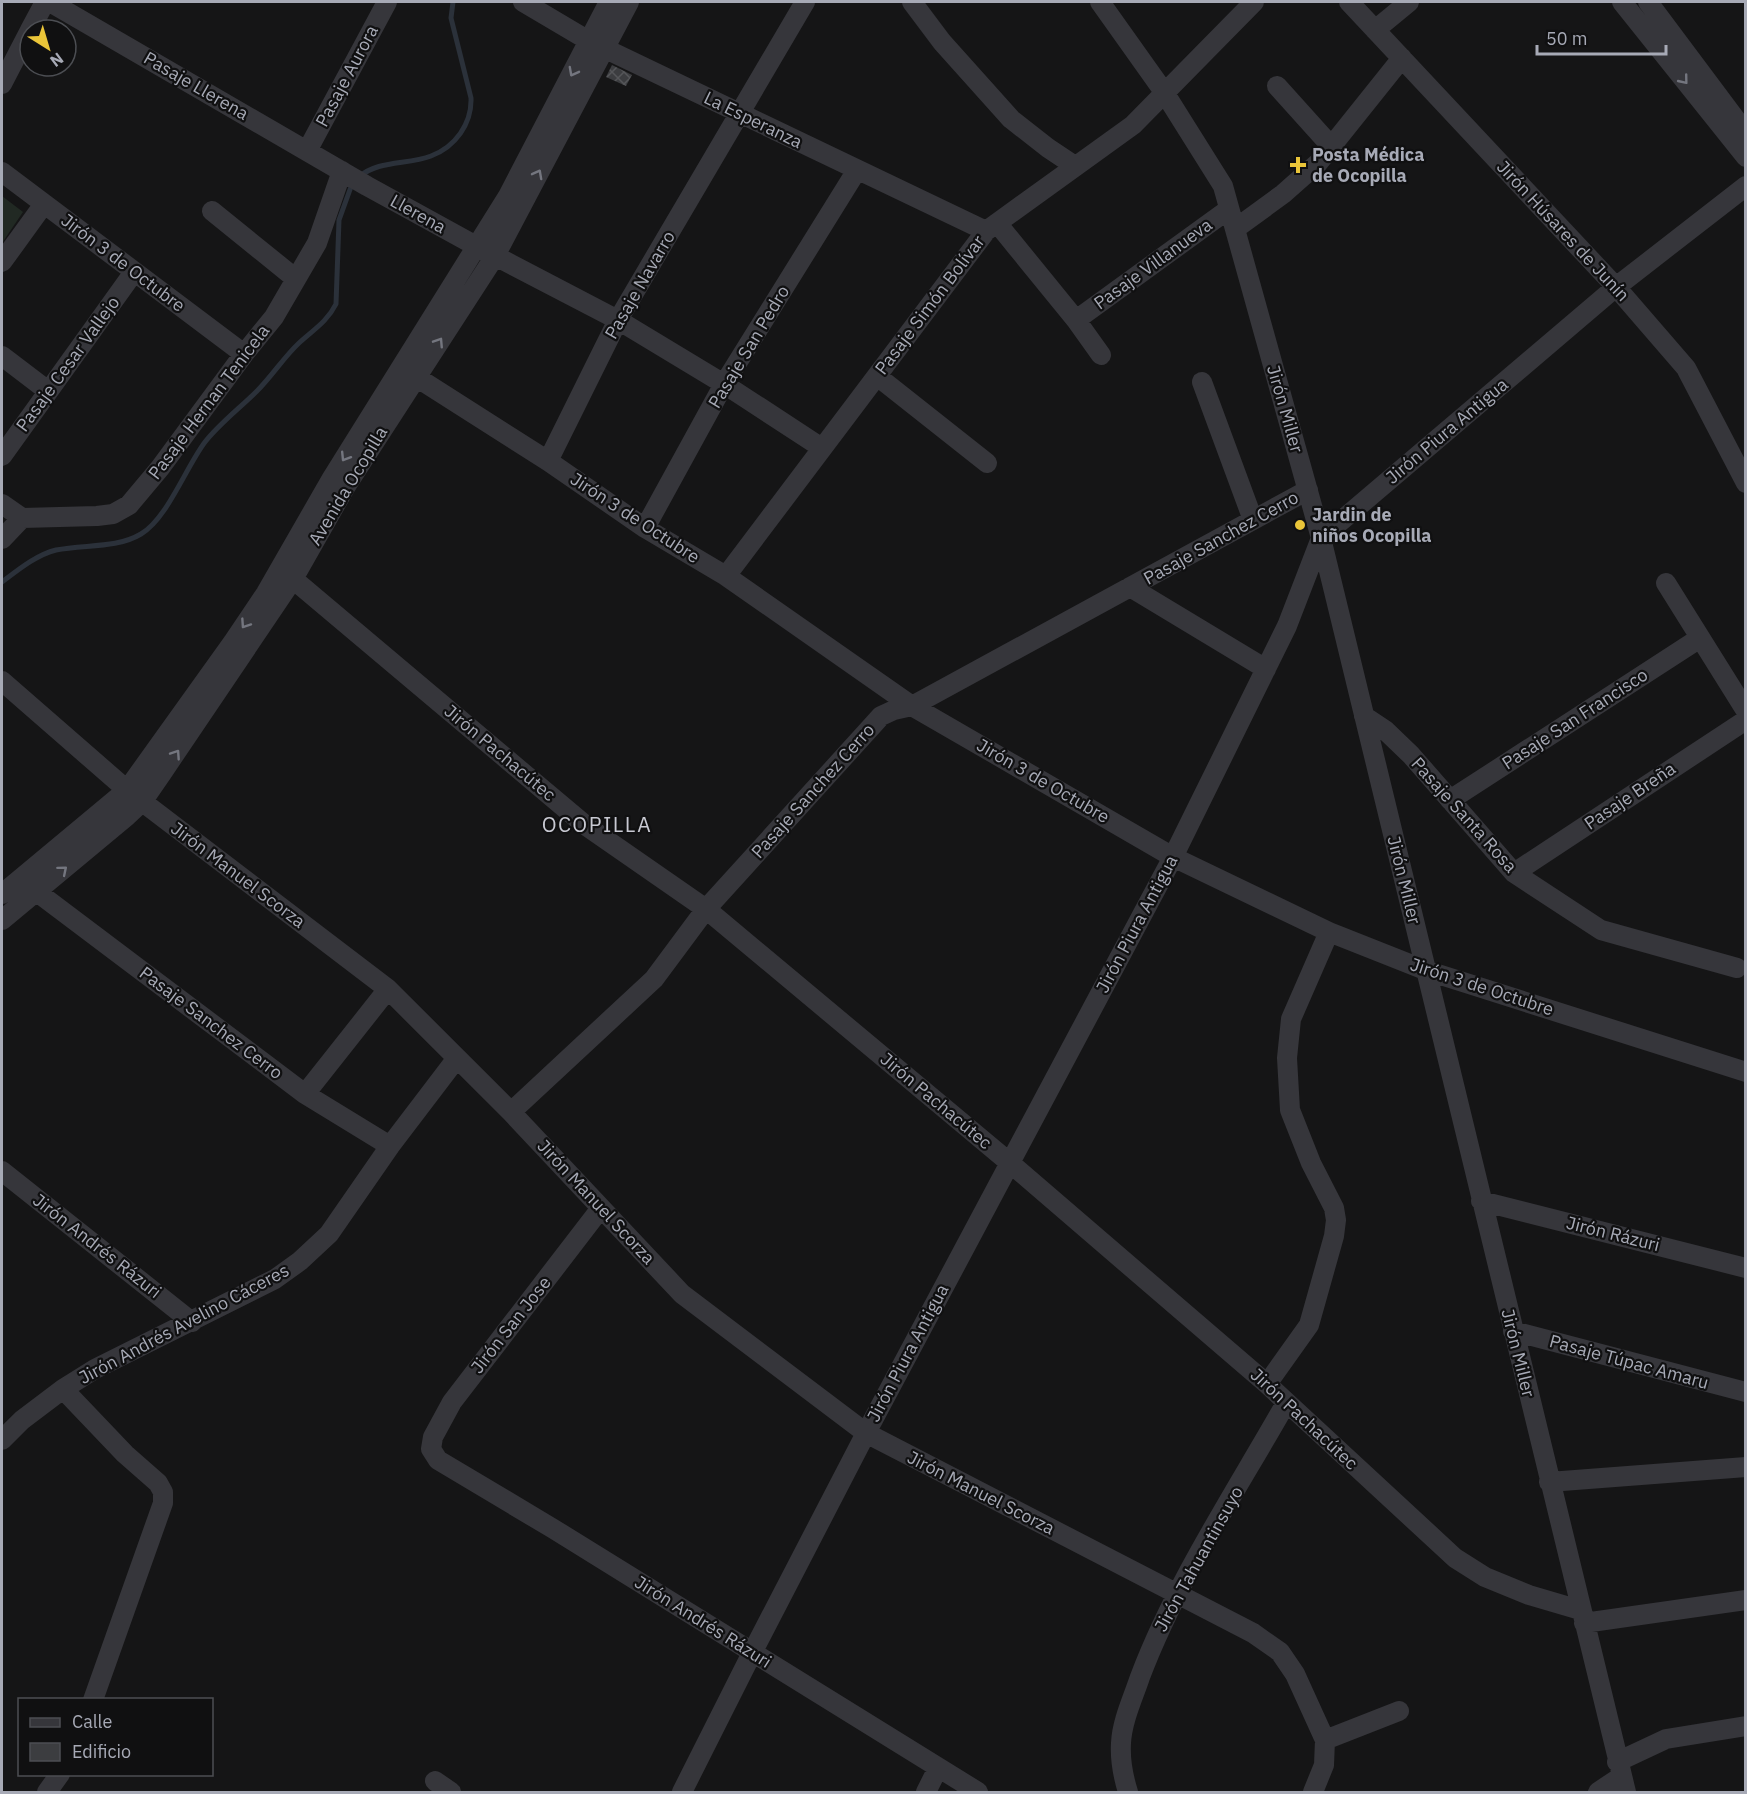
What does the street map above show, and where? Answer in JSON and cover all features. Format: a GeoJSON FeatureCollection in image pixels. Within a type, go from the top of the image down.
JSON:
{"type":"FeatureCollection","features":[{"type":"Feature","properties":{"kind":"street"},"geometry":{"type":"LineString","coordinates":[[36,18],[45,2]]}},
{"type":"Feature","properties":{"kind":"street","name":"Pasaje Llerena"},"geometry":{"type":"LineString","coordinates":[[50,2],[342,171]]}},
{"type":"Feature","properties":{"kind":"street","name":"Pasaje Aurora"},"geometry":{"type":"LineString","coordinates":[[307,151],[387,2]]}},
{"type":"Feature","properties":{"kind":"street","name":"La Esperanza"},"geometry":{"type":"LineString","coordinates":[[523,2],[597,44],[740,114],[857,170],[992,227]]}},
{"type":"Feature","properties":{"kind":"street","name":"Avenida Ocopilla"},"geometry":{"type":"LineString","coordinates":[[2,894],[134,796],[266,593],[332,478],[495,256],[597,44],[609,2]]}},
{"type":"Feature","properties":{"kind":"street","name":"Avenida Ocopilla"},"geometry":{"type":"LineString","coordinates":[[2,920],[37,891],[134,796],[294,579],[477,247],[597,44],[629,2]]}},
{"type":"Feature","properties":{"kind":"street","name":"Pasaje Navarro"},"geometry":{"type":"LineString","coordinates":[[548,461],[618,320],[805,2]]}},
{"type":"Feature","properties":{"kind":"street"},"geometry":{"type":"LineString","coordinates":[[912,2],[942,42],[1011,119],[1075,166]]}},
{"type":"Feature","properties":{"kind":"street","name":"Jirón Miller"},"geometry":{"type":"LineString","coordinates":[[1100,2],[1164,92],[1223,186],[1321,538],[1622,1777]]}},
{"type":"Feature","properties":{"kind":"street","name":"Pasaje Simón Bolívar"},"geometry":{"type":"LineString","coordinates":[[726,576],[992,227],[1133,124],[1254,2]]}},
{"type":"Feature","properties":{"kind":"street","name":"Jirón Húsares de Junín"},"geometry":{"type":"LineString","coordinates":[[1349,2],[1616,287],[1686,368],[1746,483]]}},
{"type":"Feature","properties":{"kind":"street"},"geometry":{"type":"LineString","coordinates":[[1375,30],[1409,2]]}},
{"type":"Feature","properties":{"kind":"street"},"geometry":{"type":"LineString","coordinates":[[1622,2],[1746,157]]}},
{"type":"Feature","properties":{"kind":"street"},"geometry":{"type":"LineString","coordinates":[[1648,2],[1746,132]]}},
{"type":"Feature","properties":{"kind":"street"},"geometry":{"type":"LineString","coordinates":[[2,84],[18,53]]}},
{"type":"Feature","properties":{"kind":"street"},"geometry":{"type":"LineString","coordinates":[[1235,229],[1283,194],[1318,163],[1402,58]]}},
{"type":"Feature","properties":{"kind":"street"},"geometry":{"type":"LineString","coordinates":[[1277,86],[1331,146]]}},
{"type":"Feature","properties":{"kind":"street","name":"Pasaje San Pedro"},"geometry":{"type":"LineString","coordinates":[[645,528],[724,384],[857,170]]}},
{"type":"Feature","properties":{"kind":"street","name":"Llerena"},"geometry":{"type":"LineString","coordinates":[[342,171],[495,256]]}},
{"type":"Feature","properties":{"kind":"street","name":"Pasaje Hernan Tenicela"},"geometry":{"type":"LineString","coordinates":[[22,518],[105,515],[113,514],[129,505],[160,468],[274,317],[317,243],[342,171]]}},
{"type":"Feature","properties":{"kind":"street","name":"Jirón 3 de Octubre"},"geometry":{"type":"LineString","coordinates":[[2,172],[244,354]]}},
{"type":"Feature","properties":{"kind":"street","name":"Jirón Piura Antigua"},"geometry":{"type":"LineString","coordinates":[[682,1792],[866,1433],[1173,857],[1287,626],[1321,538],[1616,287],[1746,186]]}},
{"type":"Feature","properties":{"kind":"street"},"geometry":{"type":"LineString","coordinates":[[2,262],[44,204]]}},
{"type":"Feature","properties":{"kind":"street","name":"Pasaje Villanueva"},"geometry":{"type":"LineString","coordinates":[[1076,320],[1229,208]]}},
{"type":"Feature","properties":{"kind":"street"},"geometry":{"type":"LineString","coordinates":[[212,211],[296,279]]}},
{"type":"Feature","properties":{"kind":"street"},"geometry":{"type":"LineString","coordinates":[[992,227],[1076,320],[1101,355]]}},
{"type":"Feature","properties":{"kind":"street"},"geometry":{"type":"LineString","coordinates":[[495,256],[618,320],[724,384],[822,448]]}},
{"type":"Feature","properties":{"kind":"street","name":"Pasaje Cesar Vallejo"},"geometry":{"type":"LineString","coordinates":[[2,456],[134,272]]}},
{"type":"Feature","properties":{"kind":"street"},"geometry":{"type":"LineString","coordinates":[[2,356],[48,391]]}},
{"type":"Feature","properties":{"kind":"street","name":"Jirón 3 de Octubre"},"geometry":{"type":"LineString","coordinates":[[409,372],[548,461],[645,528],[726,576],[912,706],[1173,857],[1329,932],[1425,970],[1746,1072]]}},
{"type":"Feature","properties":{"kind":"street"},"geometry":{"type":"LineString","coordinates":[[877,376],[987,463]]}},
{"type":"Feature","properties":{"kind":"street"},"geometry":{"type":"LineString","coordinates":[[1202,382],[1253,520]]}},
{"type":"Feature","properties":{"kind":"street","name":"Pasaje Sanchez Cerro"},"geometry":{"type":"LineString","coordinates":[[511,1112],[654,978],[706,909],[881,716],[912,706],[1308,490]]}},
{"type":"Feature","properties":{"kind":"street"},"geometry":{"type":"LineString","coordinates":[[2,504],[22,518],[2,539]]}},
{"type":"Feature","properties":{"kind":"street","name":"Jirón Pachacútec"},"geometry":{"type":"LineString","coordinates":[[294,579],[585,825],[706,909],[1010,1163],[1267,1384],[1455,1558],[1485,1577],[1582,1616]]}},
{"type":"Feature","properties":{"kind":"street"},"geometry":{"type":"LineString","coordinates":[[1666,583],[1746,711]]}},
{"type":"Feature","properties":{"kind":"street"},"geometry":{"type":"LineString","coordinates":[[1130,587],[1266,669]]}},
{"type":"Feature","properties":{"kind":"street","name":"Pasaje San Francisco"},"geometry":{"type":"LineString","coordinates":[[1450,800],[1700,638]]}},
{"type":"Feature","properties":{"kind":"street","name":"Jirón Manuel Scorza"},"geometry":{"type":"LineString","coordinates":[[2,681],[134,796],[387,989],[511,1112],[682,1294],[866,1433],[1253,1633],[1280,1652],[1295,1674],[1325,1740]]}},
{"type":"Feature","properties":{"kind":"street","name":"Pasaje Santa Rosa"},"geometry":{"type":"LineString","coordinates":[[1364,716],[1385,730],[1514,873],[1601,930],[1737,968]]}},
{"type":"Feature","properties":{"kind":"street","name":"Pasaje Breña"},"geometry":{"type":"LineString","coordinates":[[1514,873],[1746,720]]}},
{"type":"Feature","properties":{"kind":"street","name":"Pasaje Sanchez Cerro"},"geometry":{"type":"LineString","coordinates":[[37,891],[305,1094],[390,1146]]}},
{"type":"Feature","properties":{"kind":"street"},"geometry":{"type":"LineString","coordinates":[[1267,1384],[1309,1325],[1334,1236],[1336,1220],[1334,1208],[1311,1163],[1290,1110],[1287,1058],[1291,1018],[1329,932]]}},
{"type":"Feature","properties":{"kind":"street"},"geometry":{"type":"LineString","coordinates":[[305,1094],[387,989]]}},
{"type":"Feature","properties":{"kind":"street","name":"Jirón Andrés Avelino Cáceres"},"geometry":{"type":"LineString","coordinates":[[2,1440],[22,1420],[63,1389],[95,1369],[275,1280],[300,1261],[329,1234],[390,1146],[457,1058]]}},
{"type":"Feature","properties":{"kind":"street","name":"Jirón Andrés Rázuri"},"geometry":{"type":"LineString","coordinates":[[2,1171],[192,1322]]}},
{"type":"Feature","properties":{"kind":"street","name":"Jirón Rázuri"},"geometry":{"type":"LineString","coordinates":[[1481,1201],[1746,1268]]}},
{"type":"Feature","properties":{"kind":"street","name":"Jirón San Jose"},"geometry":{"type":"LineString","coordinates":[[431,1449],[433,1437],[452,1402],[601,1208]]}},
{"type":"Feature","properties":{"kind":"street","name":"Pasaje Túpac Amaru"},"geometry":{"type":"LineString","coordinates":[[1513,1331],[1746,1392]]}},
{"type":"Feature","properties":{"kind":"street"},"geometry":{"type":"LineString","coordinates":[[63,1389],[125,1454],[158,1483],[163,1492],[163,1503],[94,1698]]}},
{"type":"Feature","properties":{"kind":"street","name":"Jirón Tahuantinsuyo"},"geometry":{"type":"LineString","coordinates":[[1128,1792],[1122,1771],[1121,1741],[1130,1704],[1152,1647],[1177,1593],[1286,1403]]}},
{"type":"Feature","properties":{"kind":"street","name":"Jirón Andrés Rázuri"},"geometry":{"type":"LineString","coordinates":[[431,1449],[438,1460],[978,1792]]}},
{"type":"Feature","properties":{"kind":"street"},"geometry":{"type":"LineString","coordinates":[[1550,1482],[1746,1467]]}},
{"type":"Feature","properties":{"kind":"street"},"geometry":{"type":"LineString","coordinates":[[1582,1616],[1746,1600]]}},
{"type":"Feature","properties":{"kind":"street"},"geometry":{"type":"LineString","coordinates":[[1313,1792],[1324,1765],[1325,1740],[1399,1711]]}},
{"type":"Feature","properties":{"kind":"street"},"geometry":{"type":"LineString","coordinates":[[1598,1792],[1622,1777],[1666,1739],[1746,1726]]}},
{"type":"Feature","properties":{"kind":"street"},"geometry":{"type":"LineString","coordinates":[[926,1792],[938,1768]]}},
{"type":"Feature","properties":{"kind":"street"},"geometry":{"type":"LineString","coordinates":[[47,1792],[59,1776]]}},
{"type":"Feature","properties":{"kind":"street"},"geometry":{"type":"LineString","coordinates":[[435,1781],[451,1792]]}},
{"type":"Feature","properties":{"kind":"shaded area"},"geometry":{"type":"Polygon","coordinates":[[[2,196],[23,212],[2,243],[2,196]]]}},
{"type":"Feature","properties":{"kind":"building"},"geometry":{"type":"Polygon","coordinates":[[[612,65],[632,75],[626,86],[606,77],[612,65]]]}},
{"type":"Feature","properties":{"kind":"waterway"},"geometry":{"type":"LineString","coordinates":[[359,177],[384,165],[422,159],[440,152],[454,141],[465,125],[469,117],[471,98],[451,18],[453,2]]}},
{"type":"Feature","properties":{"kind":"waterway"},"geometry":{"type":"LineString","coordinates":[[2,582],[41,555],[67,548],[111,544],[131,539],[150,527],[159,517],[205,442],[257,391],[294,348],[324,321],[336,304],[339,220],[352,184]]}},
{"type":"Feature","properties":{"kind":"place","name":"Posta Médica de Ocopilla"},"geometry":{"type":"Point","coordinates":[1298,165]}},
{"type":"Feature","properties":{"kind":"place","name":"Jardin de niños Ocopilla"},"geometry":{"type":"Point","coordinates":[1300,525]}},
{"type":"Feature","properties":{"kind":"district","name":"OCOPILLA"},"geometry":{"type":"Point","coordinates":[597,825]}}]}
